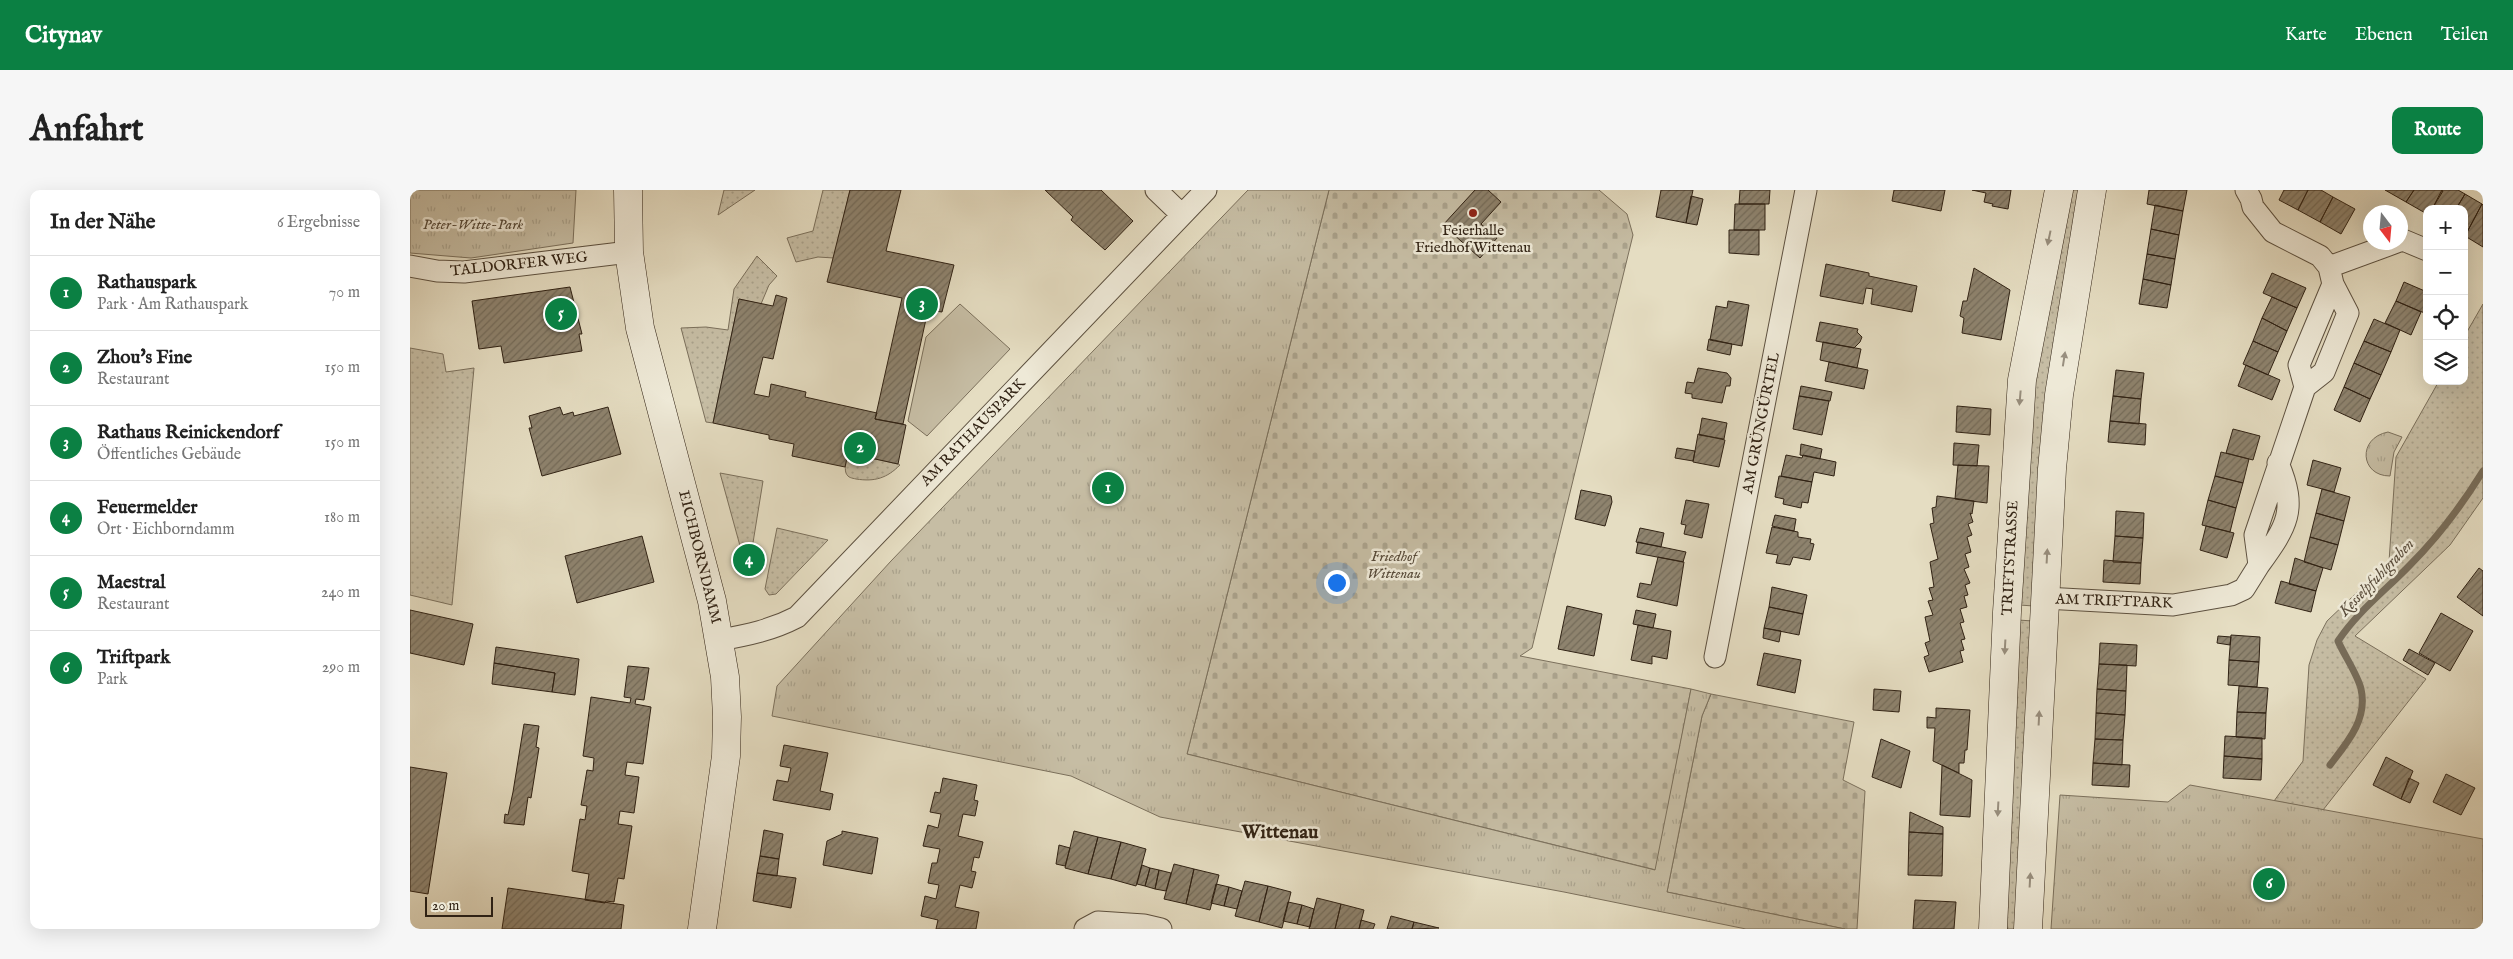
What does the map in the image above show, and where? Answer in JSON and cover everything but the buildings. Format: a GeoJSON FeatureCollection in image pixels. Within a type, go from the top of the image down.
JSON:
{"type":"FeatureCollection","features":[{"type":"Feature","properties":{"kind":"main road","name":"EICHBORNDAMM"},"geometry":{"type":"LineString","coordinates":[[628,190],[629,252],[640,328],[712,601],[720,640],[727,717],[726,756],[702,929]]}},
{"type":"Feature","properties":{"kind":"main road","name":"TRIFTSTRASSE"},"geometry":{"type":"LineString","coordinates":[[1992,929],[2010,552],[2022,380],[2059,190]]}},
{"type":"Feature","properties":{"kind":"main road"},"geometry":{"type":"LineString","coordinates":[[2028,929],[2045,598],[2059,394],[2092,190]]}},
{"type":"Feature","properties":{"kind":"street"},"geometry":{"type":"LineString","coordinates":[[1156,190],[1182,215]]}},
{"type":"Feature","properties":{"kind":"street","name":"AM RATHAUSPARK"},"geometry":{"type":"LineString","coordinates":[[720,640],[756,634],[777,627],[797,617],[1206,190]]}},
{"type":"Feature","properties":{"kind":"street","name":"AM GRÜNGÜRTEL"},"geometry":{"type":"LineString","coordinates":[[1715,657],[1806,190]]}},
{"type":"Feature","properties":{"kind":"street"},"geometry":{"type":"LineString","coordinates":[[2246,190],[2253,206],[2273,232],[2320,256],[2331,276],[2383,250]]}},
{"type":"Feature","properties":{"kind":"street"},"geometry":{"type":"LineString","coordinates":[[2408,242],[2423,248]]}},
{"type":"Feature","properties":{"kind":"street","name":"TALDORFER WEG"},"geometry":{"type":"LineString","coordinates":[[410,266],[437,271],[464,272],[629,252]]}},
{"type":"Feature","properties":{"kind":"street","name":"AM TRIFTPARK"},"geometry":{"type":"LineString","coordinates":[[2045,598],[2173,605],[2231,595],[2244,589],[2259,565],[2255,535],[2305,387],[2298,365],[2331,276]]}},
{"type":"Feature","properties":{"kind":"street"},"geometry":{"type":"LineString","coordinates":[[1085,929],[1098,922],[1144,925],[1161,929]]}},
{"type":"Feature","properties":{"kind":"green space","name":"Peter-Witte-Park"},"geometry":{"type":"Polygon","coordinates":[[[410,190],[576,190],[573,243],[471,258],[410,253],[410,190]]]}},
{"type":"Feature","properties":{"kind":"green space"},"geometry":{"type":"Polygon","coordinates":[[[724,190],[755,190],[718,215],[724,190]]]}},
{"type":"Feature","properties":{"kind":"green space"},"geometry":{"type":"Polygon","coordinates":[[[823,190],[850,190],[834,258],[818,257],[796,262],[787,238],[813,231],[823,190]]]}},
{"type":"Feature","properties":{"kind":"green space"},"geometry":{"type":"Polygon","coordinates":[[[1248,190],[1329,190],[1187,754],[1655,870],[1691,689],[1711,694],[1702,716],[1667,892],[1845,929],[1746,929],[1564,892],[1160,817],[1071,776],[772,716],[777,686],[891,561],[1248,190]]]}},
{"type":"Feature","properties":{"kind":"green space","name":"Friedhof Wittenau"},"geometry":{"type":"Polygon","coordinates":[[[1329,190],[1599,190],[1627,214],[1633,235],[1532,648],[1520,656],[1691,689],[1656,870],[1187,754],[1329,190]]]}},
{"type":"Feature","properties":{"kind":"green space"},"geometry":{"type":"Polygon","coordinates":[[[2071,190],[2080,190],[2034,606],[2019,605],[2031,398],[2071,190]]]}},
{"type":"Feature","properties":{"kind":"green space"},"geometry":{"type":"Polygon","coordinates":[[[757,256],[777,276],[769,285],[761,304],[739,299],[713,423],[706,422],[681,328],[706,327],[728,330],[734,289],[757,256]]]}},
{"type":"Feature","properties":{"kind":"green space"},"geometry":{"type":"Polygon","coordinates":[[[960,304],[1010,349],[927,436],[908,421],[926,337],[960,304]]]}},
{"type":"Feature","properties":{"kind":"green space"},"geometry":{"type":"Polygon","coordinates":[[[2483,304],[2483,498],[2450,545],[2355,636],[2426,679],[2323,810],[2274,801],[2303,761],[2309,665],[2317,640],[2327,621],[2389,562],[2396,457],[2437,385],[2468,385],[2468,330],[2483,304]]]}},
{"type":"Feature","properties":{"kind":"green space"},"geometry":{"type":"Polygon","coordinates":[[[410,348],[443,354],[446,372],[474,368],[452,605],[410,595],[410,348]]]}},
{"type":"Feature","properties":{"kind":"green space"},"geometry":{"type":"Polygon","coordinates":[[[2388,432],[2402,437],[2394,452],[2390,476],[2373,470],[2368,464],[2366,456],[2371,441],[2388,432]]]}},
{"type":"Feature","properties":{"kind":"green space"},"geometry":{"type":"Polygon","coordinates":[[[848,453],[900,465],[880,478],[863,480],[850,478],[845,471],[848,453]]]}},
{"type":"Feature","properties":{"kind":"green space"},"geometry":{"type":"Polygon","coordinates":[[[720,473],[763,481],[751,555],[745,564],[720,473]]]}},
{"type":"Feature","properties":{"kind":"green space"},"geometry":{"type":"Polygon","coordinates":[[[777,528],[828,540],[776,594],[769,595],[765,589],[777,528]]]}},
{"type":"Feature","properties":{"kind":"green space"},"geometry":{"type":"Polygon","coordinates":[[[2018,620],[2033,621],[2016,929],[2003,929],[2018,620]]]}},
{"type":"Feature","properties":{"kind":"green space"},"geometry":{"type":"Polygon","coordinates":[[[1711,694],[1854,722],[1843,780],[1865,791],[1857,929],[1845,929],[1667,892],[1702,716],[1711,694]]]}},
{"type":"Feature","properties":{"kind":"green space"},"geometry":{"type":"Polygon","coordinates":[[[2190,785],[2483,839],[2483,929],[2051,929],[2060,795],[2168,802],[2190,785]]]}},
{"type":"Feature","properties":{"kind":"waterway","name":"Kesselpfuhlgraben"},"geometry":{"type":"LineString","coordinates":[[2330,765],[2349,739],[2362,710],[2361,689],[2338,641],[2363,611],[2440,532],[2483,471]]}},
{"type":"Feature","properties":{"kind":"place","name":"Feierhalle Friedhof Wittenau"},"geometry":{"type":"Point","coordinates":[1473,213]}},
{"type":"Feature","properties":{"kind":"place","name":"Rathaus Reinickendorf"},"geometry":{"type":"Point","coordinates":[922,304]}},
{"type":"Feature","properties":{"kind":"place","name":"Maestral"},"geometry":{"type":"Point","coordinates":[561,314]}},
{"type":"Feature","properties":{"kind":"place","name":"Zhou's Fine"},"geometry":{"type":"Point","coordinates":[860,448]}},
{"type":"Feature","properties":{"kind":"place","name":"Rathauspark"},"geometry":{"type":"Point","coordinates":[1108,488]}},
{"type":"Feature","properties":{"kind":"place","name":"Feuermelder"},"geometry":{"type":"Point","coordinates":[749,560]}},
{"type":"Feature","properties":{"kind":"place","name":"Triftpark"},"geometry":{"type":"Point","coordinates":[2269,884]}},
{"type":"Feature","properties":{"kind":"district","name":"Wittenau"},"geometry":{"type":"Point","coordinates":[1280,832]}}]}
